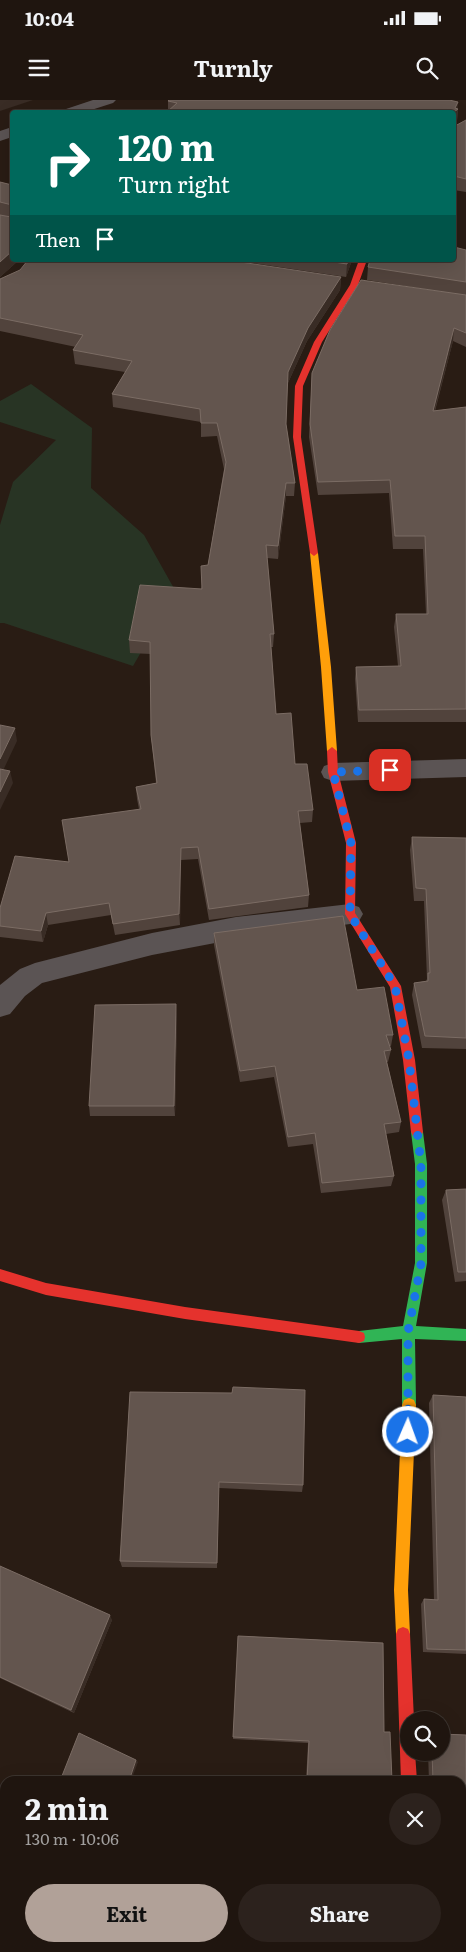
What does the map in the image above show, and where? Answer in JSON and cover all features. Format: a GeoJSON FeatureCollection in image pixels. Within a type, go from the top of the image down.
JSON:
{"type":"FeatureCollection","features":[{"type":"Feature","properties":{"kind":"street"},"geometry":{"type":"LineString","coordinates":[[77,110],[108,100]]}},
{"type":"Feature","properties":{"kind":"street"},"geometry":{"type":"LineString","coordinates":[[362,262],[354,286],[318,342],[299,386],[297,436],[311,530],[325,657],[333,772],[351,843],[350,914],[395,986],[409,1060],[421,1164],[421,1264],[408,1332],[409,1412],[401,1590],[410,1776]]}},
{"type":"Feature","properties":{"kind":"street"},"geometry":{"type":"LineString","coordinates":[[334,283],[372,288]]}},
{"type":"Feature","properties":{"kind":"street"},"geometry":{"type":"LineString","coordinates":[[333,772],[466,768]]}},
{"type":"Feature","properties":{"kind":"street"},"geometry":{"type":"LineString","coordinates":[[0,1006],[7,994],[35,974],[152,944],[226,929],[350,914]]}},
{"type":"Feature","properties":{"kind":"street"},"geometry":{"type":"LineString","coordinates":[[0,1275],[46,1289],[185,1313],[356,1337],[408,1332],[466,1334]]}},
{"type":"Feature","properties":{"kind":"green space"},"geometry":{"type":"Polygon","coordinates":[[[31,384],[92,428],[91,488],[144,535],[176,592],[133,666],[0,623],[0,525],[13,482],[56,440],[0,422],[0,401],[31,384]]]}},
{"type":"Feature","properties":{"kind":"building"},"geometry":{"type":"Polygon","coordinates":[[[449,100],[458,102],[455,108],[458,109],[169,110],[177,103],[168,101],[449,100]]]}},
{"type":"Feature","properties":{"kind":"building"},"geometry":{"type":"Polygon","coordinates":[[[466,120],[466,179],[456,176],[456,125],[466,120]]]}},
{"type":"Feature","properties":{"kind":"building"},"geometry":{"type":"Polygon","coordinates":[[[0,182],[10,184],[10,204],[0,202],[0,182]]]}},
{"type":"Feature","properties":{"kind":"building"},"geometry":{"type":"Polygon","coordinates":[[[0,215],[10,217],[10,253],[0,262],[0,215]]]}},
{"type":"Feature","properties":{"kind":"building"},"geometry":{"type":"Polygon","coordinates":[[[456,248],[466,250],[466,282],[368,267],[369,262],[456,262],[456,248]]]}},
{"type":"Feature","properties":{"kind":"building"},"geometry":{"type":"Polygon","coordinates":[[[26,262],[240,262],[341,277],[308,328],[288,372],[286,424],[295,483],[286,483],[278,546],[266,545],[274,634],[270,634],[276,714],[291,713],[295,764],[307,764],[313,810],[298,811],[309,895],[209,909],[198,847],[181,848],[179,914],[113,924],[109,903],[46,913],[41,931],[0,926],[0,908],[15,856],[69,862],[62,820],[141,809],[136,787],[157,783],[151,735],[150,642],[129,640],[140,585],[202,589],[201,566],[208,565],[226,462],[217,423],[201,423],[200,409],[112,394],[132,361],[73,350],[83,335],[0,318],[0,279],[20,270],[26,262]]]}},
{"type":"Feature","properties":{"kind":"building"},"geometry":{"type":"Polygon","coordinates":[[[361,280],[466,295],[466,333],[454,328],[433,411],[466,407],[466,709],[359,710],[356,667],[401,666],[396,614],[428,614],[425,536],[395,536],[390,480],[318,482],[310,424],[312,373],[330,330],[361,280]]]}},
{"type":"Feature","properties":{"kind":"building"},"geometry":{"type":"Polygon","coordinates":[[[0,725],[15,728],[0,759],[0,725]]]}},
{"type":"Feature","properties":{"kind":"building"},"geometry":{"type":"Polygon","coordinates":[[[0,769],[10,771],[0,792],[0,769]]]}},
{"type":"Feature","properties":{"kind":"building"},"geometry":{"type":"Polygon","coordinates":[[[412,837],[466,838],[466,1038],[425,1036],[414,983],[428,981],[428,973],[430,973],[426,889],[416,888],[412,837]]]}},
{"type":"Feature","properties":{"kind":"building"},"geometry":{"type":"Polygon","coordinates":[[[343,916],[357,990],[384,987],[393,1035],[386,1035],[391,1050],[384,1051],[401,1122],[384,1124],[394,1176],[322,1183],[315,1133],[288,1137],[275,1066],[240,1071],[214,933],[343,916]]]}},
{"type":"Feature","properties":{"kind":"building"},"geometry":{"type":"Polygon","coordinates":[[[176,1004],[174,1106],[89,1106],[95,1005],[176,1004]]]}},
{"type":"Feature","properties":{"kind":"building"},"geometry":{"type":"Polygon","coordinates":[[[466,1189],[466,1272],[458,1272],[446,1190],[466,1189]]]}},
{"type":"Feature","properties":{"kind":"building"},"geometry":{"type":"Polygon","coordinates":[[[233,1387],[305,1390],[303,1485],[219,1482],[217,1563],[120,1561],[130,1392],[232,1393],[233,1387]]]}},
{"type":"Feature","properties":{"kind":"building"},"geometry":{"type":"Polygon","coordinates":[[[433,1395],[466,1397],[466,1650],[427,1649],[424,1599],[438,1600],[433,1395]]]}},
{"type":"Feature","properties":{"kind":"building"},"geometry":{"type":"Polygon","coordinates":[[[0,1566],[110,1615],[71,1710],[0,1677],[0,1566]]]}},
{"type":"Feature","properties":{"kind":"building"},"geometry":{"type":"Polygon","coordinates":[[[238,1636],[383,1643],[384,1732],[390,1732],[392,1776],[307,1776],[309,1741],[233,1737],[238,1636]]]}},
{"type":"Feature","properties":{"kind":"building"},"geometry":{"type":"Polygon","coordinates":[[[79,1733],[136,1760],[131,1776],[62,1776],[79,1733]]]}},
{"type":"Feature","properties":{"kind":"building"},"geometry":{"type":"Polygon","coordinates":[[[450,1734],[466,1735],[466,1776],[433,1776],[432,1761],[450,1761],[450,1734]]]}},
{"type":"Feature","properties":{"kind":"traffic: fast"},"geometry":{"type":"LineString","coordinates":[[409,1405],[408,1332],[421,1263],[421,1164],[417,1132]]}},
{"type":"Feature","properties":{"kind":"traffic: fast"},"geometry":{"type":"LineString","coordinates":[[359,1337],[408,1332],[466,1335]]}},
{"type":"Feature","properties":{"kind":"traffic: slow"},"geometry":{"type":"LineString","coordinates":[[314,553],[326,667],[332,751]]}},
{"type":"Feature","properties":{"kind":"traffic: slow"},"geometry":{"type":"LineString","coordinates":[[403,1634],[401,1590],[409,1405]]}},
{"type":"Feature","properties":{"kind":"traffic: jam"},"geometry":{"type":"LineString","coordinates":[[314,553],[297,437],[299,386],[318,342],[354,285],[362,262]]}},
{"type":"Feature","properties":{"kind":"traffic: jam"},"geometry":{"type":"LineString","coordinates":[[332,751],[333,772],[351,843],[350,914],[395,986],[409,1060],[417,1132]]}},
{"type":"Feature","properties":{"kind":"traffic: jam"},"geometry":{"type":"LineString","coordinates":[[0,1275],[46,1289],[185,1313],[359,1337]]}},
{"type":"Feature","properties":{"kind":"traffic: jam"},"geometry":{"type":"LineString","coordinates":[[403,1634],[409,1776]]}},
{"type":"Feature","properties":{"kind":"route"},"geometry":{"type":"LineString","coordinates":[[390,770],[333,772],[351,843],[350,914],[395,986],[409,1060],[421,1164],[421,1264],[408,1332],[408,1432]]}}]}
